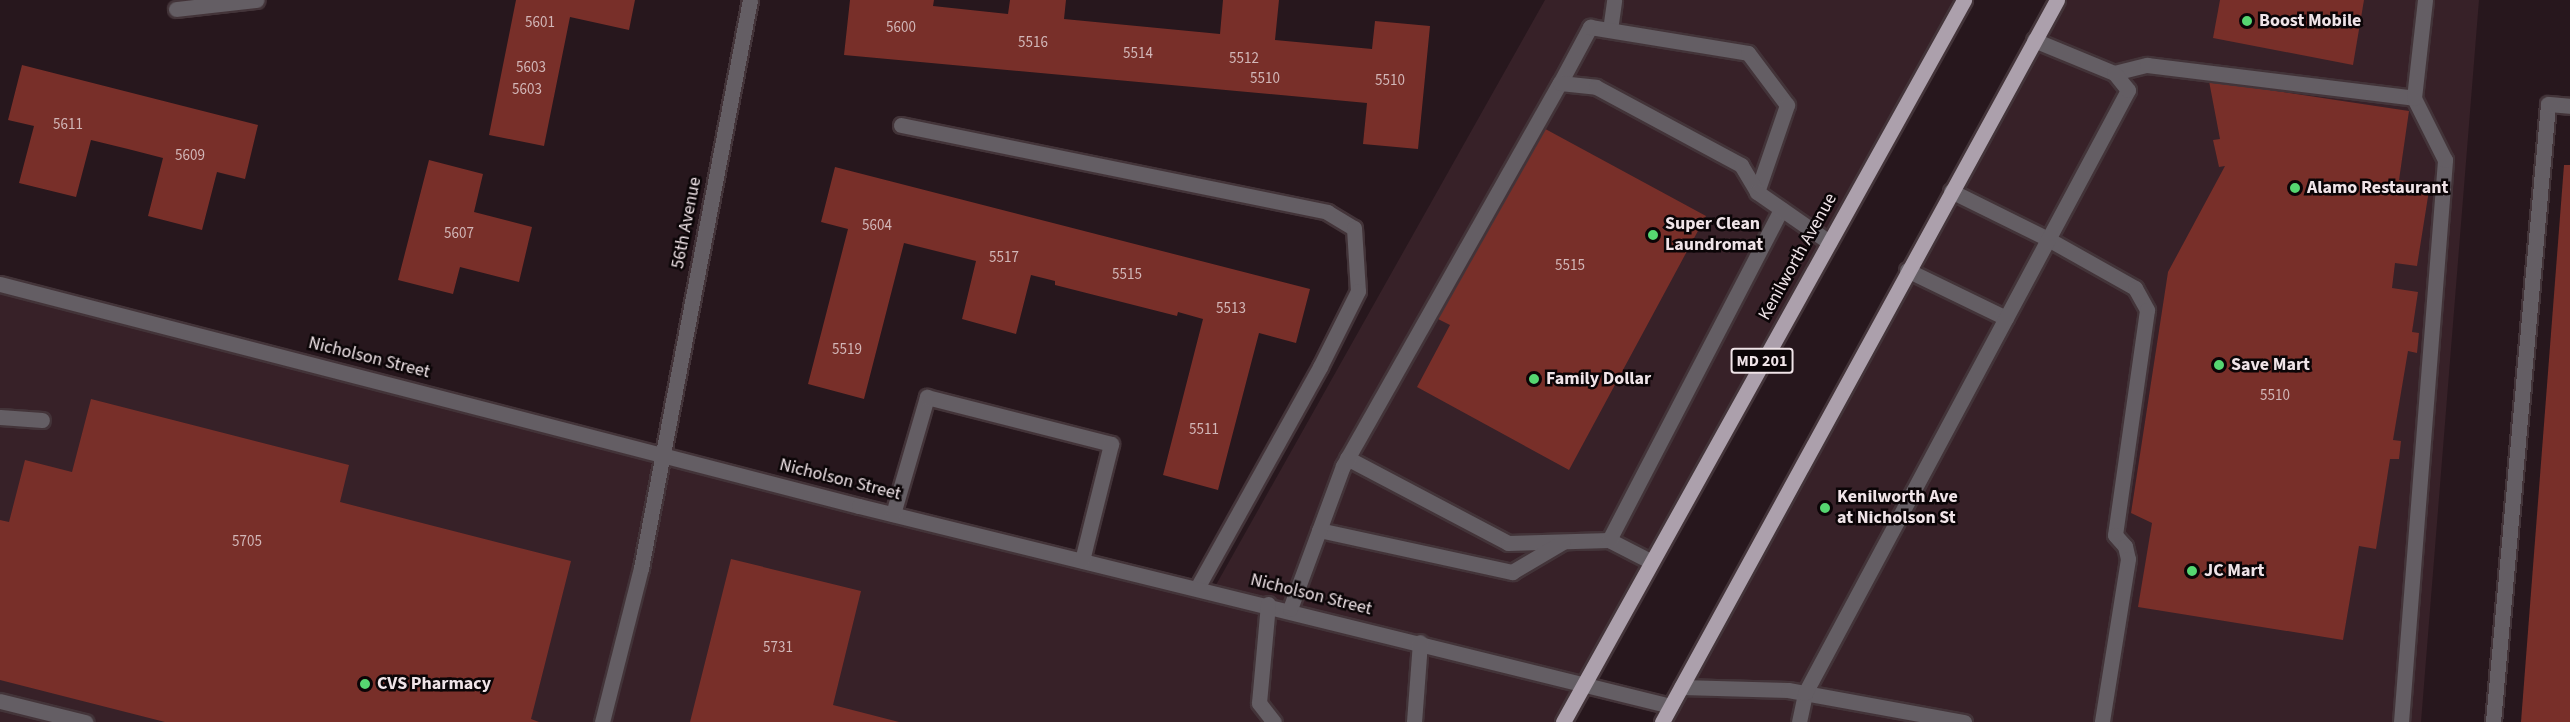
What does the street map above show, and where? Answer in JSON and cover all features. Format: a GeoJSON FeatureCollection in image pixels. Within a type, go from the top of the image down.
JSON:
{"type":"FeatureCollection","features":[{"type":"Feature","properties":{"kind":"main road","name":"Kenilworth Avenue"},"geometry":{"type":"LineString","coordinates":[[1563,722],[1582,683],[1964,0]]}},
{"type":"Feature","properties":{"kind":"main road"},"geometry":{"type":"LineString","coordinates":[[1662,722],[1907,270],[2057,0]]}},
{"type":"Feature","properties":{"kind":"street"},"geometry":{"type":"LineString","coordinates":[[176,9],[256,0]]}},
{"type":"Feature","properties":{"kind":"street","name":"56th Avenue"},"geometry":{"type":"LineString","coordinates":[[602,722],[641,568],[750,0]]}},
{"type":"Feature","properties":{"kind":"street"},"geometry":{"type":"LineString","coordinates":[[1610,30],[1614,0]]}},
{"type":"Feature","properties":{"kind":"street"},"geometry":{"type":"LineString","coordinates":[[2401,722],[2445,160],[2414,98],[2425,0]]}},
{"type":"Feature","properties":{"kind":"street"},"geometry":{"type":"LineString","coordinates":[[1290,609],[1347,458],[1590,27],[1748,53],[1787,105],[1757,192]]}},
{"type":"Feature","properties":{"kind":"street"},"geometry":{"type":"LineString","coordinates":[[1799,722],[1805,693],[2128,90],[2114,73],[2034,40]]}},
{"type":"Feature","properties":{"kind":"street"},"geometry":{"type":"LineString","coordinates":[[2114,73],[2147,65],[2414,98]]}},
{"type":"Feature","properties":{"kind":"street"},"geometry":{"type":"LineString","coordinates":[[1560,83],[1596,87],[1741,165],[1757,192],[1829,242]]}},
{"type":"Feature","properties":{"kind":"street"},"geometry":{"type":"LineString","coordinates":[[2493,722],[2548,105],[2570,106]]}},
{"type":"Feature","properties":{"kind":"street"},"geometry":{"type":"LineString","coordinates":[[901,125],[1327,212],[1354,228],[1358,291],[1320,367],[1197,588]]}},
{"type":"Feature","properties":{"kind":"street"},"geometry":{"type":"LineString","coordinates":[[1951,191],[2048,239],[2135,288],[2147,310],[2115,535],[2125,546],[2128,559],[2102,722]]}},
{"type":"Feature","properties":{"kind":"street"},"geometry":{"type":"LineString","coordinates":[[1609,540],[1781,209]]}},
{"type":"Feature","properties":{"kind":"street"},"geometry":{"type":"LineString","coordinates":[[1907,270],[2006,318]]}},
{"type":"Feature","properties":{"kind":"street","name":"Nicholson Street"},"geometry":{"type":"LineString","coordinates":[[0,284],[893,514],[1290,609],[1671,706]]}},
{"type":"Feature","properties":{"kind":"street"},"geometry":{"type":"LineString","coordinates":[[893,514],[927,397],[1111,444],[1082,560]]}},
{"type":"Feature","properties":{"kind":"street"},"geometry":{"type":"LineString","coordinates":[[0,417],[42,420]]}},
{"type":"Feature","properties":{"kind":"street"},"geometry":{"type":"LineString","coordinates":[[1347,458],[1508,543],[1609,540],[1650,561]]}},
{"type":"Feature","properties":{"kind":"street"},"geometry":{"type":"LineString","coordinates":[[1319,530],[1512,572],[1565,541]]}},
{"type":"Feature","properties":{"kind":"street"},"geometry":{"type":"LineString","coordinates":[[1268,604],[1259,703],[1274,722]]}},
{"type":"Feature","properties":{"kind":"street"},"geometry":{"type":"LineString","coordinates":[[1414,722],[1420,642]]}},
{"type":"Feature","properties":{"kind":"street"},"geometry":{"type":"LineString","coordinates":[[1681,687],[1805,693],[1964,722]]}},
{"type":"Feature","properties":{"kind":"street"},"geometry":{"type":"LineString","coordinates":[[0,700],[85,722]]}},
{"type":"Feature","properties":{"kind":"shaded area"},"geometry":{"type":"Polygon","coordinates":[[[1545,0],[1964,0],[1563,722],[0,722],[0,284],[1212,592],[1545,0]]]}},
{"type":"Feature","properties":{"kind":"shaded area"},"geometry":{"type":"Polygon","coordinates":[[[2057,0],[2479,0],[2421,722],[1662,722],[2057,0]]]}},
{"type":"Feature","properties":{"kind":"building"},"geometry":{"type":"Polygon","coordinates":[[[516,0],[635,0],[629,30],[570,17],[544,146],[489,135],[516,0]]]}},
{"type":"Feature","properties":{"kind":"building"},"geometry":{"type":"Polygon","coordinates":[[[850,0],[934,0],[933,6],[1008,14],[1010,0],[1066,0],[1064,19],[1220,34],[1223,0],[1279,0],[1275,40],[1372,49],[1375,21],[1430,26],[1418,149],[1363,144],[1367,103],[844,55],[850,0]]]}},
{"type":"Feature","properties":{"kind":"building"},"geometry":{"type":"Polygon","coordinates":[[[2220,0],[2364,0],[2353,65],[2213,38],[2220,0]]]}},
{"type":"Feature","properties":{"kind":"building"},"geometry":{"type":"Polygon","coordinates":[[[22,65],[258,125],[245,179],[217,172],[202,230],[148,216],[163,158],[128,149],[91,140],[76,197],[19,183],[34,126],[8,120],[22,65]]]}},
{"type":"Feature","properties":{"kind":"building"},"geometry":{"type":"Polygon","coordinates":[[[2209,81],[2409,111],[2399,180],[2430,184],[2417,266],[2395,263],[2392,288],[2418,292],[2412,332],[2419,333],[2417,353],[2408,351],[2393,440],[2401,441],[2399,459],[2390,459],[2376,549],[2359,546],[2343,640],[2138,607],[2152,523],[2131,513],[2168,272],[2225,166],[2219,167],[2213,140],[2220,139],[2209,81]]]}},
{"type":"Feature","properties":{"kind":"building"},"geometry":{"type":"Polygon","coordinates":[[[1538,125],[1706,216],[1569,470],[1417,387],[1450,325],[1434,317],[1538,125]]]}},
{"type":"Feature","properties":{"kind":"building"},"geometry":{"type":"Polygon","coordinates":[[[429,160],[483,174],[474,212],[532,227],[519,282],[460,267],[453,294],[398,280],[429,160]]]}},
{"type":"Feature","properties":{"kind":"building"},"geometry":{"type":"Polygon","coordinates":[[[2564,165],[2570,165],[2570,722],[2521,722],[2564,165]]]}},
{"type":"Feature","properties":{"kind":"building"},"geometry":{"type":"Polygon","coordinates":[[[835,167],[1310,289],[1296,343],[1259,333],[1218,490],[1163,475],[1203,319],[1178,312],[1177,316],[1055,285],[1055,281],[1031,275],[1016,334],[962,319],[976,261],[904,243],[864,399],[808,384],[848,229],[821,222],[835,167]]]}},
{"type":"Feature","properties":{"kind":"building"},"geometry":{"type":"Polygon","coordinates":[[[91,399],[349,465],[340,502],[571,561],[531,719],[539,722],[165,722],[0,680],[0,520],[9,522],[25,460],[72,472],[91,399]]]}},
{"type":"Feature","properties":{"kind":"building"},"geometry":{"type":"Polygon","coordinates":[[[731,559],[861,591],[833,705],[899,722],[690,722],[731,559]]]}},
{"type":"Feature","properties":{"kind":"place","name":"Boost Mobile"},"geometry":{"type":"Point","coordinates":[2247,21]}},
{"type":"Feature","properties":{"kind":"place","name":"Alamo Restaurant"},"geometry":{"type":"Point","coordinates":[2295,188]}},
{"type":"Feature","properties":{"kind":"place","name":"Super Clean Laundromat"},"geometry":{"type":"Point","coordinates":[1653,235]}},
{"type":"Feature","properties":{"kind":"place","name":"Save Mart"},"geometry":{"type":"Point","coordinates":[2219,365]}},
{"type":"Feature","properties":{"kind":"place","name":"Family Dollar"},"geometry":{"type":"Point","coordinates":[1534,379]}},
{"type":"Feature","properties":{"kind":"place","name":"Kenilworth Ave at Nicholson St"},"geometry":{"type":"Point","coordinates":[1825,508]}},
{"type":"Feature","properties":{"kind":"place","name":"JC Mart"},"geometry":{"type":"Point","coordinates":[2192,571]}},
{"type":"Feature","properties":{"kind":"place","name":"CVS Pharmacy"},"geometry":{"type":"Point","coordinates":[365,684]}}]}
